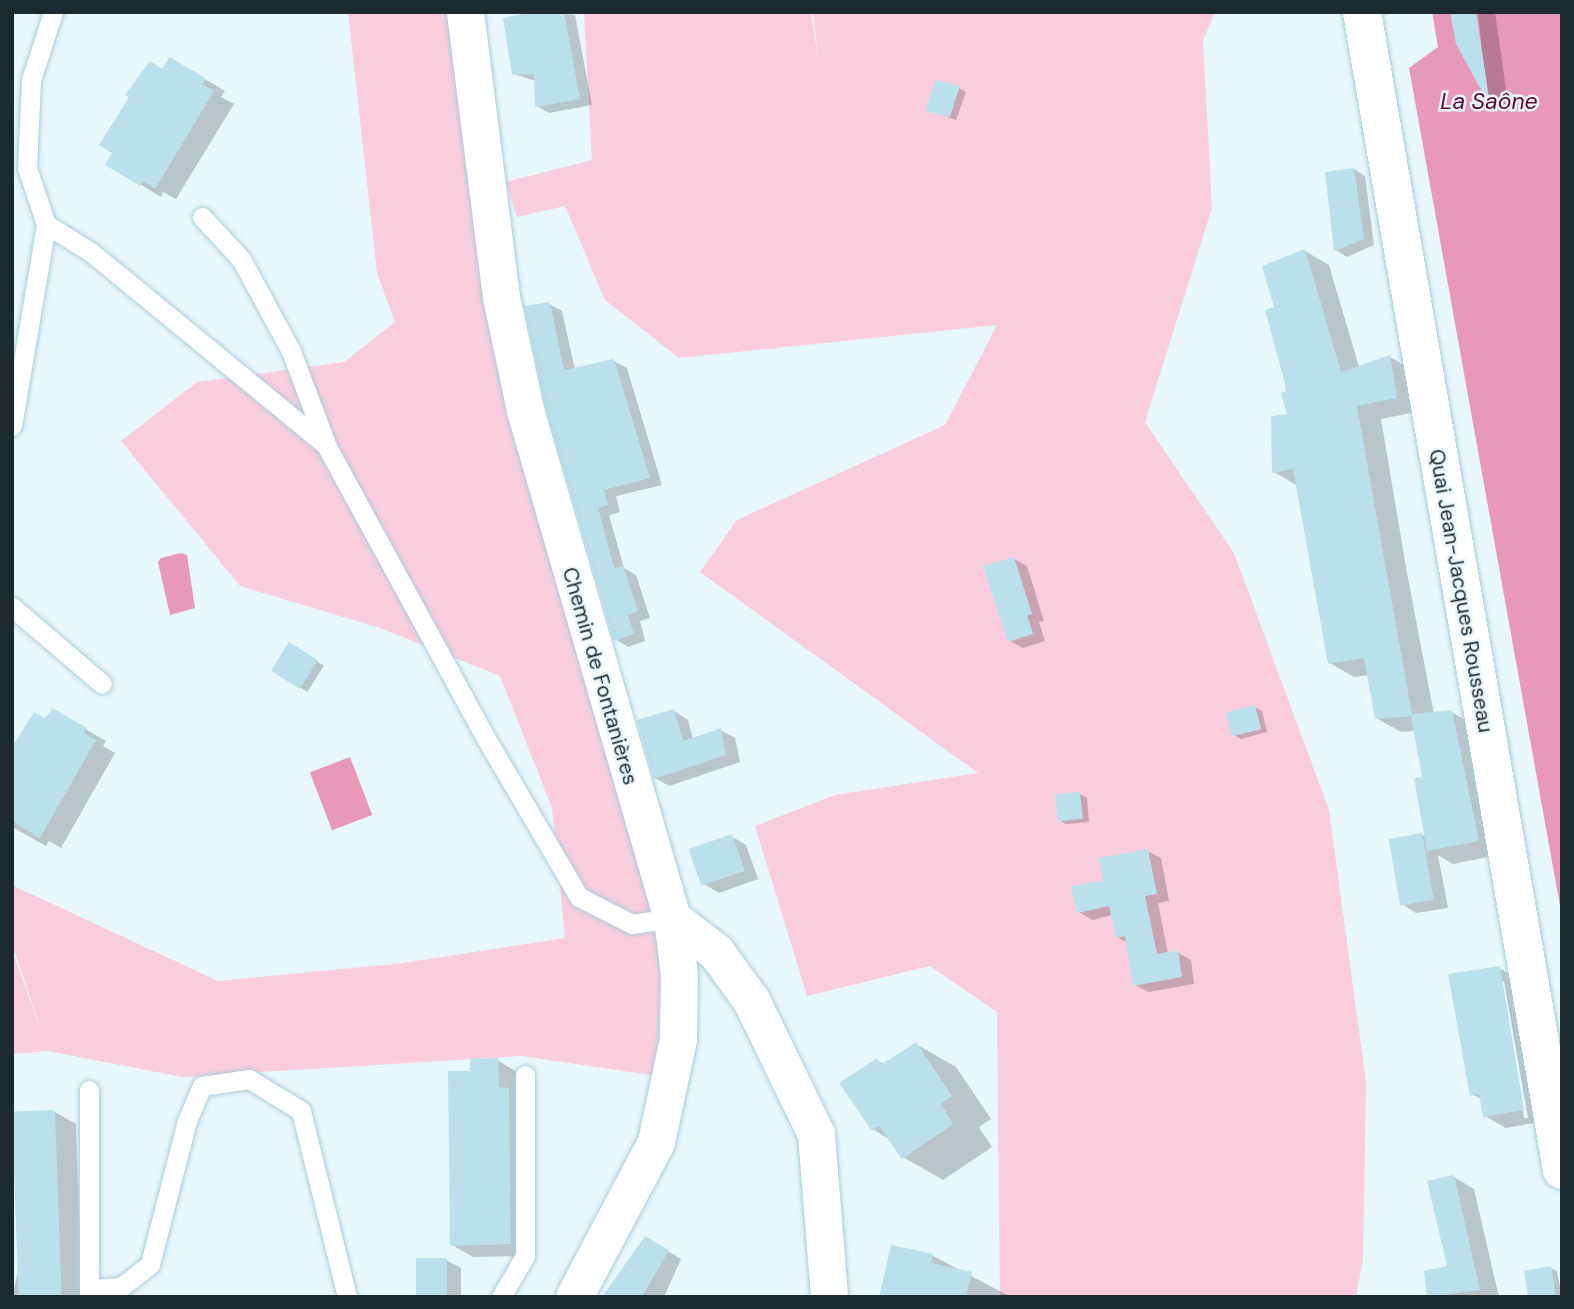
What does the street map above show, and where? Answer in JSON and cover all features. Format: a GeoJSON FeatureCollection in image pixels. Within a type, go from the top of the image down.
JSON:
{"type":"FeatureCollection","features":[{"type":"Feature","properties":{"kind":"street","name":"Chemin de Fontanières"},"geometry":{"type":"LineString","coordinates":[[465,12],[499,286],[525,411],[672,918],[679,975],[678,1039],[656,1142],[574,1297]]}},
{"type":"Feature","properties":{"kind":"street","name":"Quai Jean-Jacques Rousseau"},"geometry":{"type":"LineString","coordinates":[[1362,12],[1562,1170]]}},
{"type":"Feature","properties":{"kind":"street"},"geometry":{"type":"LineString","coordinates":[[672,918],[716,952],[751,1000],[816,1134],[829,1297]]}},
{"type":"Feature","properties":{"kind":"lane"},"geometry":{"type":"LineString","coordinates":[[12,426],[46,224],[27,167],[31,80],[53,12]]}},
{"type":"Feature","properties":{"kind":"lane"},"geometry":{"type":"LineString","coordinates":[[202,217],[241,259],[279,328],[327,447],[481,730],[579,897],[632,924],[672,918]]}},
{"type":"Feature","properties":{"kind":"lane"},"geometry":{"type":"LineString","coordinates":[[46,224],[92,253],[327,447]]}},
{"type":"Feature","properties":{"kind":"lane"},"geometry":{"type":"LineString","coordinates":[[12,607],[103,684]]}},
{"type":"Feature","properties":{"kind":"lane"},"geometry":{"type":"LineString","coordinates":[[501,1297],[525,1255],[525,1075]]}},
{"type":"Feature","properties":{"kind":"lane"},"geometry":{"type":"LineString","coordinates":[[89,1090],[90,1165],[86,1185],[90,1293],[121,1287],[150,1264],[187,1121],[202,1086],[249,1079],[301,1111],[347,1297]]}},
{"type":"Feature","properties":{"kind":"shaded area"},"geometry":{"type":"Polygon","coordinates":[[[348,12],[454,12],[628,826],[661,954],[658,1076],[521,1056],[182,1077],[48,1051],[12,1054],[12,950],[44,1039],[12,943],[12,885],[218,981],[403,963],[565,938],[552,808],[500,676],[380,628],[240,586],[121,441],[197,382],[344,362],[395,322],[377,273],[348,12]]]}},
{"type":"Feature","properties":{"kind":"shaded area"},"geometry":{"type":"Polygon","coordinates":[[[584,12],[811,12],[819,66],[813,12],[1215,12],[1203,40],[1212,208],[1145,422],[1234,553],[1329,810],[1366,1082],[1363,1260],[1356,1297],[1000,1297],[997,1012],[930,966],[807,996],[755,826],[835,795],[978,773],[700,572],[737,520],[945,425],[997,325],[679,358],[605,300],[565,206],[517,217],[506,182],[592,160],[584,12]]]}},
{"type":"Feature","properties":{"kind":"water","name":"La Saône"},"geometry":{"type":"Polygon","coordinates":[[[1432,12],[1562,12],[1562,917],[1409,68],[1438,47],[1432,12]]]}},
{"type":"Feature","properties":{"kind":"water"},"geometry":{"type":"Polygon","coordinates":[[[181,553],[187,555],[195,608],[170,615],[158,562],[161,558],[181,553]]]}},
{"type":"Feature","properties":{"kind":"water"},"geometry":{"type":"Polygon","coordinates":[[[350,757],[372,815],[332,830],[310,772],[350,757]]]}},
{"type":"Feature","properties":{"kind":"building"},"geometry":{"type":"Polygon","coordinates":[[[534,12],[564,12],[580,99],[535,107],[534,74],[512,75],[503,18],[534,12]]]}},
{"type":"Feature","properties":{"kind":"building"},"geometry":{"type":"Polygon","coordinates":[[[1450,12],[1476,12],[1489,98],[1486,99],[1456,44],[1450,12]]]}},
{"type":"Feature","properties":{"kind":"building"},"geometry":{"type":"Polygon","coordinates":[[[170,57],[205,78],[202,84],[214,91],[155,189],[143,181],[140,186],[105,165],[112,153],[99,145],[129,97],[125,95],[150,61],[162,69],[170,57]]]}},
{"type":"Feature","properties":{"kind":"building"},"geometry":{"type":"Polygon","coordinates":[[[936,80],[960,86],[950,117],[925,111],[936,80]]]}},
{"type":"Feature","properties":{"kind":"building"},"geometry":{"type":"Polygon","coordinates":[[[1354,168],[1364,239],[1334,251],[1325,172],[1354,168]]]}},
{"type":"Feature","properties":{"kind":"building"},"geometry":{"type":"Polygon","coordinates":[[[1305,249],[1341,372],[1390,355],[1397,398],[1357,406],[1412,714],[1452,710],[1479,841],[1427,851],[1414,778],[1422,777],[1411,716],[1375,719],[1364,658],[1328,664],[1293,469],[1272,473],[1271,416],[1287,414],[1281,393],[1287,391],[1265,310],[1274,307],[1262,266],[1305,249]]]}},
{"type":"Feature","properties":{"kind":"building"},"geometry":{"type":"Polygon","coordinates":[[[550,302],[564,370],[614,359],[650,478],[604,490],[608,505],[598,508],[614,568],[623,566],[638,611],[628,615],[634,634],[614,641],[545,405],[524,306],[550,302]]]}},
{"type":"Feature","properties":{"kind":"building"},"geometry":{"type":"Polygon","coordinates":[[[1014,557],[1032,614],[1027,615],[1033,634],[1008,642],[983,566],[1014,557]]]}},
{"type":"Feature","properties":{"kind":"building"},"geometry":{"type":"Polygon","coordinates":[[[289,642],[318,660],[300,689],[271,671],[289,642]]]}},
{"type":"Feature","properties":{"kind":"building"},"geometry":{"type":"Polygon","coordinates":[[[1255,705],[1261,729],[1232,737],[1226,712],[1255,705]]]}},
{"type":"Feature","properties":{"kind":"building"},"geometry":{"type":"Polygon","coordinates":[[[52,708],[87,728],[84,733],[96,740],[40,838],[12,821],[12,747],[34,712],[46,719],[52,708]]]}},
{"type":"Feature","properties":{"kind":"building"},"geometry":{"type":"Polygon","coordinates":[[[674,709],[683,741],[721,728],[726,755],[654,779],[637,720],[674,709]]]}},
{"type":"Feature","properties":{"kind":"building"},"geometry":{"type":"Polygon","coordinates":[[[1080,792],[1083,819],[1058,821],[1055,795],[1080,792]]]}},
{"type":"Feature","properties":{"kind":"building"},"geometry":{"type":"Polygon","coordinates":[[[1422,833],[1434,900],[1400,906],[1389,839],[1422,833]]]}},
{"type":"Feature","properties":{"kind":"building"},"geometry":{"type":"Polygon","coordinates":[[[732,834],[745,871],[701,886],[689,849],[732,834]]]}},
{"type":"Feature","properties":{"kind":"building"},"geometry":{"type":"Polygon","coordinates":[[[1148,849],[1157,894],[1145,896],[1157,954],[1178,950],[1182,977],[1133,986],[1125,936],[1116,938],[1109,906],[1077,913],[1071,886],[1103,881],[1099,858],[1148,849]]]}},
{"type":"Feature","properties":{"kind":"building"},"geometry":{"type":"Polygon","coordinates":[[[1500,966],[1524,1110],[1483,1117],[1479,1094],[1470,1096],[1448,974],[1500,966]]]}},
{"type":"Feature","properties":{"kind":"building"},"geometry":{"type":"Polygon","coordinates":[[[916,1042],[952,1096],[941,1104],[953,1124],[902,1159],[879,1126],[872,1131],[839,1083],[877,1058],[881,1065],[916,1042]]]}},
{"type":"Feature","properties":{"kind":"building"},"geometry":{"type":"Polygon","coordinates":[[[498,1058],[499,1087],[509,1088],[511,1244],[450,1246],[448,1071],[470,1071],[470,1059],[498,1058]]]}},
{"type":"Feature","properties":{"kind":"building"},"geometry":{"type":"Polygon","coordinates":[[[55,1110],[62,1297],[19,1297],[12,1112],[55,1110]]]}},
{"type":"Feature","properties":{"kind":"building"},"geometry":{"type":"Polygon","coordinates":[[[1454,1175],[1480,1290],[1427,1297],[1424,1271],[1447,1266],[1427,1181],[1454,1175]]]}},
{"type":"Feature","properties":{"kind":"building"},"geometry":{"type":"Polygon","coordinates":[[[645,1236],[669,1250],[642,1297],[602,1297],[645,1236]]]}},
{"type":"Feature","properties":{"kind":"building"},"geometry":{"type":"Polygon","coordinates":[[[891,1245],[933,1254],[931,1263],[972,1272],[966,1297],[879,1297],[891,1245]]]}},
{"type":"Feature","properties":{"kind":"building"},"geometry":{"type":"Polygon","coordinates":[[[416,1258],[447,1258],[447,1297],[416,1297],[416,1258]]]}},
{"type":"Feature","properties":{"kind":"building"},"geometry":{"type":"Polygon","coordinates":[[[1551,1266],[1556,1297],[1528,1297],[1524,1271],[1551,1266]]]}}]}
